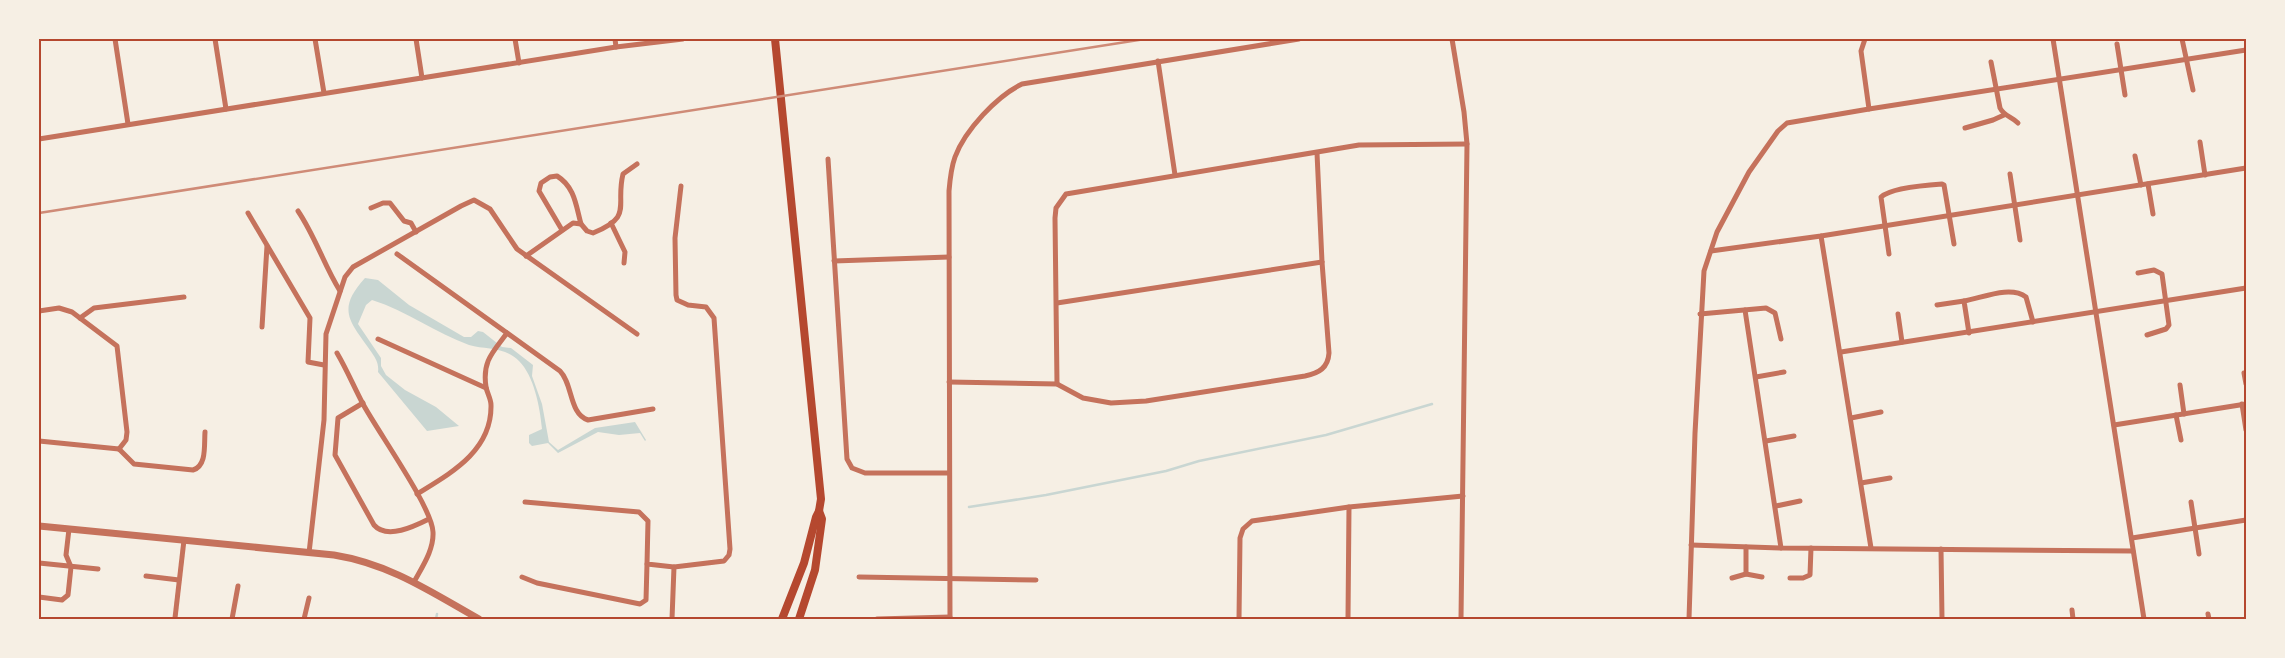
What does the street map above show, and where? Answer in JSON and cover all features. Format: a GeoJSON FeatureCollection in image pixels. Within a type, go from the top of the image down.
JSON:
{"type":"FeatureCollection","features":[{"type":"Feature","properties":{"kind":"main road"},"geometry":{"type":"LineString","coordinates":[[776,39],[822,519],[820,545],[811,587],[799,619]]}},
{"type":"Feature","properties":{"kind":"main road"},"geometry":{"type":"LineString","coordinates":[[782,619],[804,563],[816,517],[820,511]]}},
{"type":"Feature","properties":{"kind":"street"},"geometry":{"type":"LineString","coordinates":[[115,39],[128,124]]}},
{"type":"Feature","properties":{"kind":"street"},"geometry":{"type":"LineString","coordinates":[[215,39],[226,109]]}},
{"type":"Feature","properties":{"kind":"street"},"geometry":{"type":"LineString","coordinates":[[315,39],[324,93]]}},
{"type":"Feature","properties":{"kind":"street"},"geometry":{"type":"LineString","coordinates":[[416,39],[422,78]]}},
{"type":"Feature","properties":{"kind":"street"},"geometry":{"type":"LineString","coordinates":[[515,39],[519,63]]}},
{"type":"Feature","properties":{"kind":"street"},"geometry":{"type":"LineString","coordinates":[[615,39],[616,47]]}},
{"type":"Feature","properties":{"kind":"street"},"geometry":{"type":"LineString","coordinates":[[39,139],[616,47],[683,39]]}},
{"type":"Feature","properties":{"kind":"street"},"geometry":{"type":"LineString","coordinates":[[876,619],[950,618],[948,191],[954,158],[975,125],[1004,94],[1034,80],[1299,39]]}},
{"type":"Feature","properties":{"kind":"street"},"geometry":{"type":"LineString","coordinates":[[1452,39],[1464,112],[1466,144],[1461,619]]}},
{"type":"Feature","properties":{"kind":"street"},"geometry":{"type":"LineString","coordinates":[[1865,39],[1861,51],[1870,109]]}},
{"type":"Feature","properties":{"kind":"street"},"geometry":{"type":"LineString","coordinates":[[2053,39],[2144,619]]}},
{"type":"Feature","properties":{"kind":"street"},"geometry":{"type":"LineString","coordinates":[[2182,39],[2192,90]]}},
{"type":"Feature","properties":{"kind":"street"},"geometry":{"type":"LineString","coordinates":[[2117,44],[2125,95]]}},
{"type":"Feature","properties":{"kind":"street"},"geometry":{"type":"LineString","coordinates":[[1688,619],[1700,314],[1704,271],[1717,232],[1749,172],[1783,126],[1793,122],[1870,109],[2246,50]]}},
{"type":"Feature","properties":{"kind":"street"},"geometry":{"type":"LineString","coordinates":[[1158,61],[1175,176]]}},
{"type":"Feature","properties":{"kind":"street"},"geometry":{"type":"LineString","coordinates":[[1991,62],[2000,108],[2004,114],[2012,117],[2018,123]]}},
{"type":"Feature","properties":{"kind":"street"},"geometry":{"type":"LineString","coordinates":[[1966,128],[1993,120],[2004,114]]}},
{"type":"Feature","properties":{"kind":"street"},"geometry":{"type":"LineString","coordinates":[[2200,142],[2205,174]]}},
{"type":"Feature","properties":{"kind":"street"},"geometry":{"type":"LineString","coordinates":[[1057,384],[1055,218],[1056,208],[1066,194],[1377,144],[1466,144]]}},
{"type":"Feature","properties":{"kind":"street"},"geometry":{"type":"LineString","coordinates":[[949,382],[1057,384],[1083,398],[1111,403],[1146,401],[1313,374],[1326,366],[1329,353],[1322,262],[1317,153]]}},
{"type":"Feature","properties":{"kind":"street"},"geometry":{"type":"LineString","coordinates":[[2135,156],[2141,185]]}},
{"type":"Feature","properties":{"kind":"street"},"geometry":{"type":"LineString","coordinates":[[828,159],[846,454],[849,464],[856,470],[865,473],[949,473]]}},
{"type":"Feature","properties":{"kind":"street"},"geometry":{"type":"LineString","coordinates":[[562,230],[539,191],[541,183],[550,177],[557,176],[565,182],[576,200],[581,224],[587,231],[593,233],[617,219],[621,211],[622,174],[637,164]]}},
{"type":"Feature","properties":{"kind":"street"},"geometry":{"type":"LineString","coordinates":[[1711,251],[1821,236],[2246,168]]}},
{"type":"Feature","properties":{"kind":"street"},"geometry":{"type":"LineString","coordinates":[[2010,174],[2020,240]]}},
{"type":"Feature","properties":{"kind":"street"},"geometry":{"type":"LineString","coordinates":[[1889,254],[1881,200],[1882,195],[1916,187],[1943,184],[1954,244]]}},
{"type":"Feature","properties":{"kind":"street"},"geometry":{"type":"LineString","coordinates":[[2148,184],[2153,214]]}},
{"type":"Feature","properties":{"kind":"street"},"geometry":{"type":"LineString","coordinates":[[647,564],[674,567],[724,561],[729,555],[730,549],[714,318],[706,307],[682,304],[677,300],[676,295],[675,238],[681,186]]}},
{"type":"Feature","properties":{"kind":"street"},"geometry":{"type":"LineString","coordinates":[[309,553],[324,420],[326,334],[345,277],[353,267],[470,201],[478,201],[495,214],[514,245],[526,256],[637,334]]}},
{"type":"Feature","properties":{"kind":"street"},"geometry":{"type":"LineString","coordinates":[[371,208],[383,202],[390,203],[404,221],[411,223],[416,232]]}},
{"type":"Feature","properties":{"kind":"street"},"geometry":{"type":"LineString","coordinates":[[298,211],[315,238],[326,268],[340,292]]}},
{"type":"Feature","properties":{"kind":"street"},"geometry":{"type":"LineString","coordinates":[[248,212],[310,318],[308,362],[324,365]]}},
{"type":"Feature","properties":{"kind":"street"},"geometry":{"type":"LineString","coordinates":[[526,256],[573,223],[581,224]]}},
{"type":"Feature","properties":{"kind":"street"},"geometry":{"type":"LineString","coordinates":[[611,223],[625,252],[624,262]]}},
{"type":"Feature","properties":{"kind":"street"},"geometry":{"type":"LineString","coordinates":[[1821,236],[1871,548]]}},
{"type":"Feature","properties":{"kind":"street"},"geometry":{"type":"LineString","coordinates":[[262,327],[267,245]]}},
{"type":"Feature","properties":{"kind":"street"},"geometry":{"type":"LineString","coordinates":[[397,254],[563,374],[578,413],[584,418],[588,420],[653,409]]}},
{"type":"Feature","properties":{"kind":"street"},"geometry":{"type":"LineString","coordinates":[[834,261],[949,257]]}},
{"type":"Feature","properties":{"kind":"street"},"geometry":{"type":"LineString","coordinates":[[1057,303],[1322,262]]}},
{"type":"Feature","properties":{"kind":"street"},"geometry":{"type":"LineString","coordinates":[[2138,273],[2154,270],[2161,272],[2170,323],[2168,327],[2147,335]]}},
{"type":"Feature","properties":{"kind":"street"},"geometry":{"type":"LineString","coordinates":[[1841,352],[2246,288]]}},
{"type":"Feature","properties":{"kind":"street"},"geometry":{"type":"LineString","coordinates":[[1937,305],[2007,292],[2019,293],[2029,301],[2033,322]]}},
{"type":"Feature","properties":{"kind":"street"},"geometry":{"type":"LineString","coordinates":[[80,318],[94,308],[184,297]]}},
{"type":"Feature","properties":{"kind":"street"},"geometry":{"type":"LineString","coordinates":[[1964,301],[1969,333]]}},
{"type":"Feature","properties":{"kind":"street"},"geometry":{"type":"LineString","coordinates":[[39,311],[59,308],[72,312],[111,340],[118,351],[127,432],[126,440],[119,449]]}},
{"type":"Feature","properties":{"kind":"street"},"geometry":{"type":"LineString","coordinates":[[1700,314],[1766,308],[1775,313],[1781,340]]}},
{"type":"Feature","properties":{"kind":"street"},"geometry":{"type":"LineString","coordinates":[[1745,310],[1781,548]]}},
{"type":"Feature","properties":{"kind":"street"},"geometry":{"type":"LineString","coordinates":[[1898,314],[1902,342]]}},
{"type":"Feature","properties":{"kind":"street"},"geometry":{"type":"LineString","coordinates":[[417,494],[453,471],[477,451],[486,433],[491,415],[491,402],[486,388],[485,367],[507,333]]}},
{"type":"Feature","properties":{"kind":"street"},"geometry":{"type":"LineString","coordinates":[[378,339],[486,388]]}},
{"type":"Feature","properties":{"kind":"street"},"geometry":{"type":"LineString","coordinates":[[337,353],[352,378],[363,403],[417,494],[429,518],[433,534],[432,545],[414,582]]}},
{"type":"Feature","properties":{"kind":"street"},"geometry":{"type":"LineString","coordinates":[[1756,377],[1784,372]]}},
{"type":"Feature","properties":{"kind":"street"},"geometry":{"type":"LineString","coordinates":[[2244,373],[2246,384]]}},
{"type":"Feature","properties":{"kind":"street"},"geometry":{"type":"LineString","coordinates":[[2180,384],[2184,414]]}},
{"type":"Feature","properties":{"kind":"street"},"geometry":{"type":"LineString","coordinates":[[363,403],[338,418],[334,451],[374,525],[380,531],[391,532],[415,526],[429,518]]}},
{"type":"Feature","properties":{"kind":"street"},"geometry":{"type":"LineString","coordinates":[[2114,426],[2244,404],[2246,430]]}},
{"type":"Feature","properties":{"kind":"street"},"geometry":{"type":"LineString","coordinates":[[1851,418],[1881,412]]}},
{"type":"Feature","properties":{"kind":"street"},"geometry":{"type":"LineString","coordinates":[[2176,415],[2181,440]]}},
{"type":"Feature","properties":{"kind":"street"},"geometry":{"type":"LineString","coordinates":[[39,441],[119,449],[134,464],[194,470],[203,463],[205,432]]}},
{"type":"Feature","properties":{"kind":"street"},"geometry":{"type":"LineString","coordinates":[[1766,441],[1794,436]]}},
{"type":"Feature","properties":{"kind":"street"},"geometry":{"type":"LineString","coordinates":[[1862,484],[1890,478]]}},
{"type":"Feature","properties":{"kind":"street"},"geometry":{"type":"LineString","coordinates":[[1239,619],[1240,538],[1246,526],[1256,520],[1349,507],[1463,496]]}},
{"type":"Feature","properties":{"kind":"street"},"geometry":{"type":"LineString","coordinates":[[1776,506],[1800,501]]}},
{"type":"Feature","properties":{"kind":"street"},"geometry":{"type":"LineString","coordinates":[[522,577],[537,583],[640,604],[646,600],[648,521],[643,514],[525,502]]}},
{"type":"Feature","properties":{"kind":"street"},"geometry":{"type":"LineString","coordinates":[[2191,502],[2199,554]]}},
{"type":"Feature","properties":{"kind":"street"},"geometry":{"type":"LineString","coordinates":[[1348,619],[1349,507]]}},
{"type":"Feature","properties":{"kind":"street"},"geometry":{"type":"LineString","coordinates":[[2132,538],[2246,520]]}},
{"type":"Feature","properties":{"kind":"street"},"geometry":{"type":"LineString","coordinates":[[39,526],[309,553],[367,562],[414,582],[479,619]]}},
{"type":"Feature","properties":{"kind":"street"},"geometry":{"type":"LineString","coordinates":[[39,598],[62,600],[67,598],[71,567],[66,555],[69,529]]}},
{"type":"Feature","properties":{"kind":"street"},"geometry":{"type":"LineString","coordinates":[[175,618],[184,540]]}},
{"type":"Feature","properties":{"kind":"street"},"geometry":{"type":"LineString","coordinates":[[1691,545],[1781,548],[2133,551]]}},
{"type":"Feature","properties":{"kind":"street"},"geometry":{"type":"LineString","coordinates":[[1746,547],[1746,574]]}},
{"type":"Feature","properties":{"kind":"street"},"geometry":{"type":"LineString","coordinates":[[1790,578],[1803,578],[1810,575],[1811,548]]}},
{"type":"Feature","properties":{"kind":"street"},"geometry":{"type":"LineString","coordinates":[[1941,549],[1942,619]]}},
{"type":"Feature","properties":{"kind":"street"},"geometry":{"type":"LineString","coordinates":[[39,563],[98,570]]}},
{"type":"Feature","properties":{"kind":"street"},"geometry":{"type":"LineString","coordinates":[[672,619],[674,567]]}},
{"type":"Feature","properties":{"kind":"street"},"geometry":{"type":"LineString","coordinates":[[1732,578],[1746,574],[1762,576]]}},
{"type":"Feature","properties":{"kind":"street"},"geometry":{"type":"LineString","coordinates":[[146,576],[179,580]]}},
{"type":"Feature","properties":{"kind":"street"},"geometry":{"type":"LineString","coordinates":[[859,578],[1036,580]]}},
{"type":"Feature","properties":{"kind":"street"},"geometry":{"type":"LineString","coordinates":[[232,619],[238,586]]}},
{"type":"Feature","properties":{"kind":"street"},"geometry":{"type":"LineString","coordinates":[[304,619],[309,598]]}},
{"type":"Feature","properties":{"kind":"street"},"geometry":{"type":"LineString","coordinates":[[2072,610],[2072,619]]}},
{"type":"Feature","properties":{"kind":"shaded area"},"geometry":{"type":"Polygon","coordinates":[[[365,278],[378,280],[409,305],[464,337],[471,337],[478,331],[483,332],[502,347],[511,348],[533,365],[532,376],[542,404],[549,442],[558,450],[595,428],[635,422],[646,440],[640,433],[619,435],[598,432],[558,453],[548,443],[532,446],[529,443],[529,435],[542,429],[540,411],[529,375],[519,361],[501,351],[469,345],[372,300],[366,305],[358,324],[381,358],[381,366],[386,375],[405,390],[436,407],[459,426],[427,431],[378,372],[376,360],[349,316],[350,299],[365,278]]]}},
{"type":"Feature","properties":{"kind":"waterway"},"geometry":{"type":"LineString","coordinates":[[969,507],[1046,495],[1166,471],[1199,461],[1326,435],[1432,404]]}},
{"type":"Feature","properties":{"kind":"waterway"},"geometry":{"type":"LineString","coordinates":[[436,619],[437,614]]}},
{"type":"Feature","properties":{"kind":"railway"},"geometry":{"type":"LineString","coordinates":[[39,213],[1145,39]]}}]}
